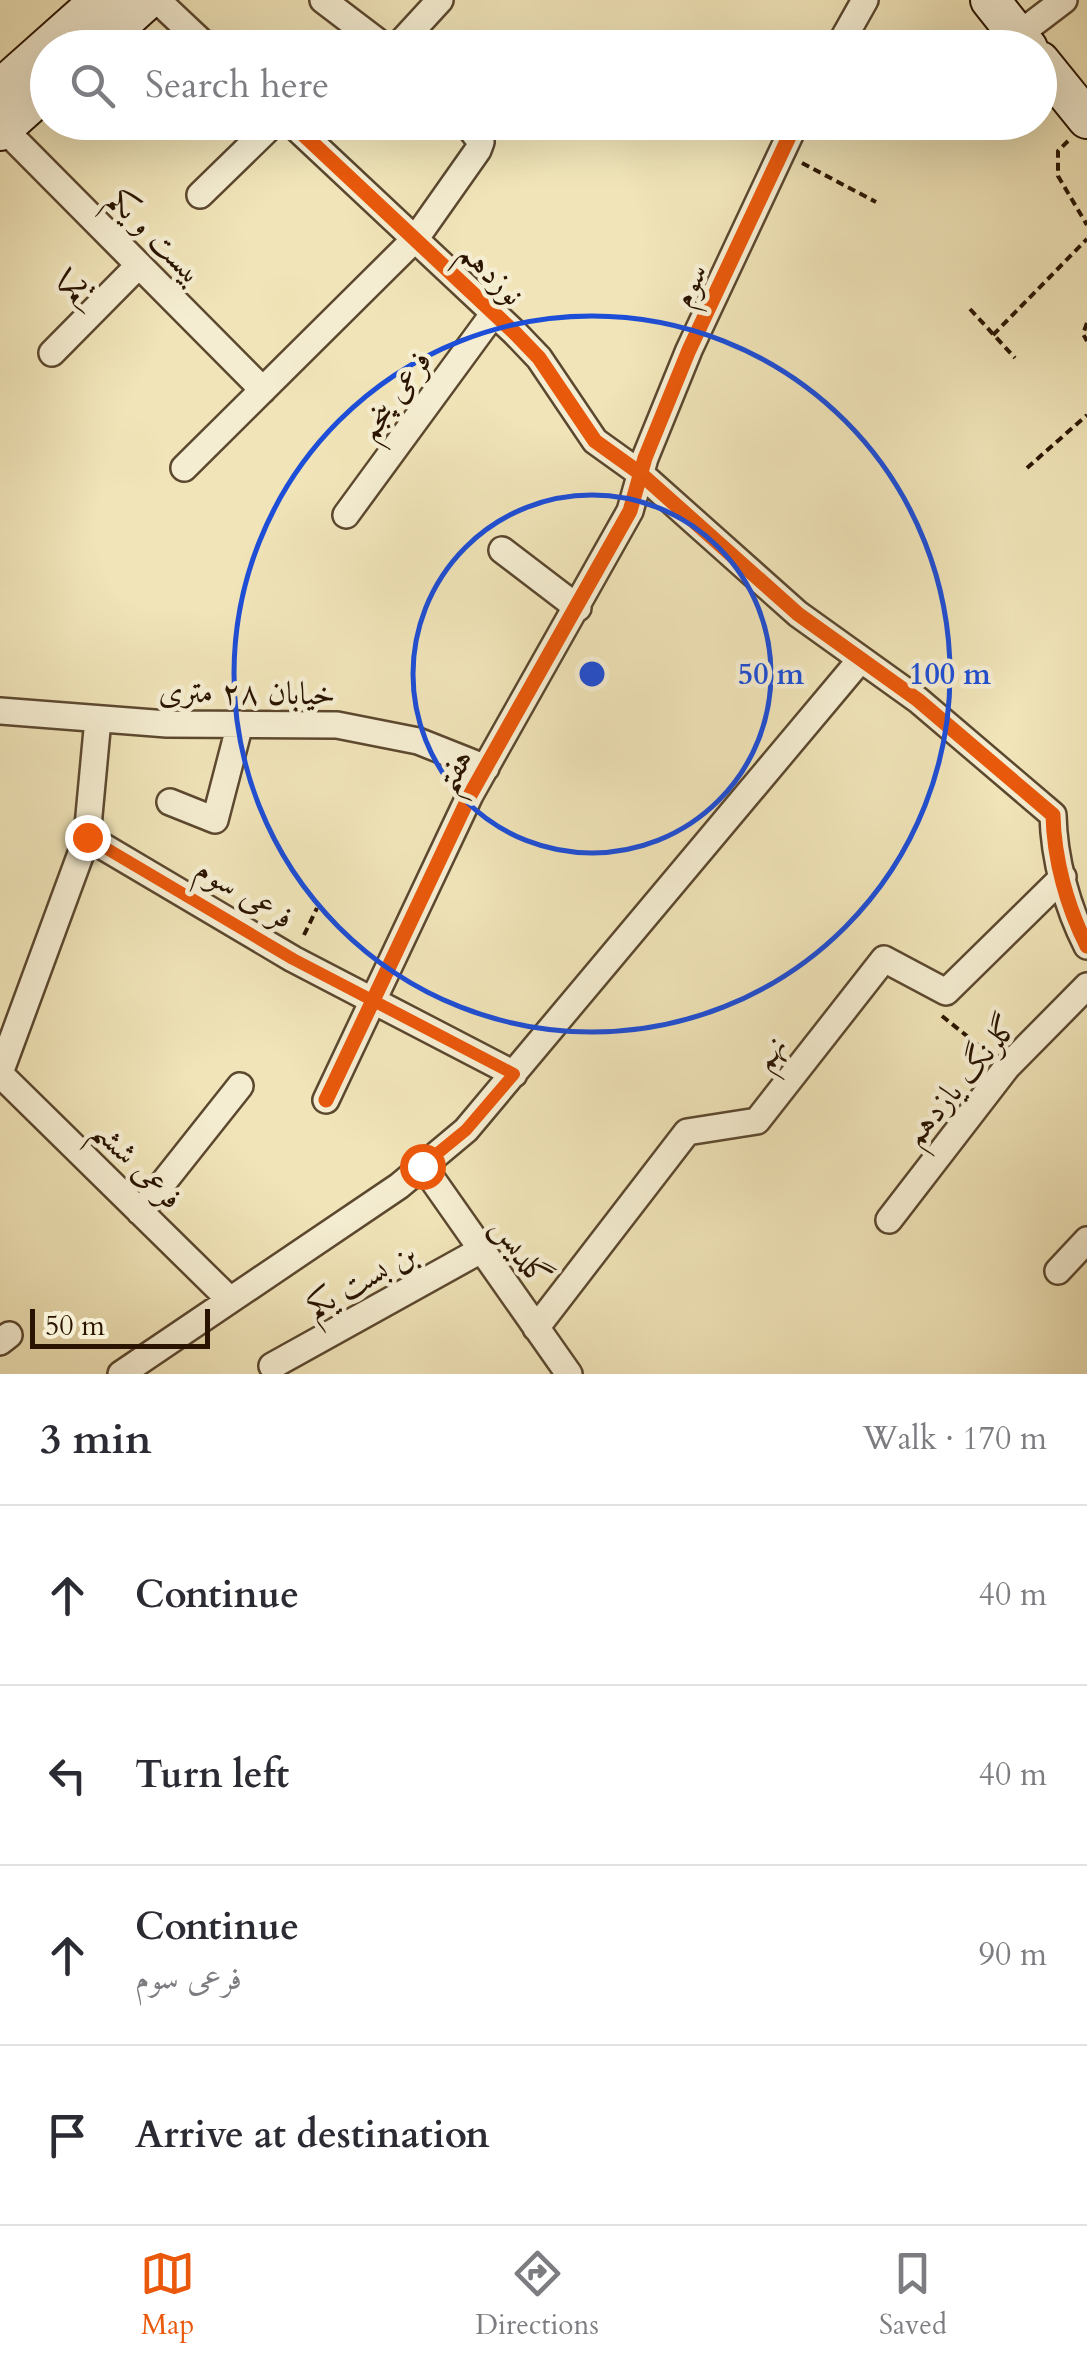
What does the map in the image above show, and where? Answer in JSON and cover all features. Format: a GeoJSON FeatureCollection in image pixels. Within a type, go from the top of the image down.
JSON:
{"type":"FeatureCollection","features":[{"type":"Feature","properties":{"kind":"main road"},"geometry":{"type":"LineString","coordinates":[[66,30],[100,0]]}},
{"type":"Feature","properties":{"kind":"main road"},"geometry":{"type":"LineString","coordinates":[[114,30],[147,0]]}},
{"type":"Feature","properties":{"kind":"main road"},"geometry":{"type":"LineString","coordinates":[[990,0],[1014,30]]}},
{"type":"Feature","properties":{"kind":"main road"},"geometry":{"type":"LineString","coordinates":[[0,89],[30,62]]}},
{"type":"Feature","properties":{"kind":"main road"},"geometry":{"type":"LineString","coordinates":[[1057,89],[1082,125]]}},
{"type":"Feature","properties":{"kind":"main road"},"geometry":{"type":"LineString","coordinates":[[1,130],[30,104]]}},
{"type":"Feature","properties":{"kind":"street"},"geometry":{"type":"LineString","coordinates":[[156,0],[188,30]]}},
{"type":"Feature","properties":{"kind":"street"},"geometry":{"type":"LineString","coordinates":[[322,0],[362,30]]}},
{"type":"Feature","properties":{"kind":"street"},"geometry":{"type":"LineString","coordinates":[[412,30],[440,0]]}},
{"type":"Feature","properties":{"kind":"street"},"geometry":{"type":"LineString","coordinates":[[848,30],[865,0]]}},
{"type":"Feature","properties":{"kind":"street"},"geometry":{"type":"LineString","coordinates":[[1042,30],[1064,0]]}},
{"type":"Feature","properties":{"kind":"street","name":"بیست و یکم"},"geometry":{"type":"LineString","coordinates":[[1,130],[263,390]]}},
{"type":"Feature","properties":{"kind":"street"},"geometry":{"type":"LineString","coordinates":[[200,194],[256,140]]}},
{"type":"Feature","properties":{"kind":"street","name":"نوزدهم"},"geometry":{"type":"LineString","coordinates":[[310,140],[539,358],[595,440],[641,474],[798,614],[918,700],[1053,814],[1074,921],[1087,946]]}},
{"type":"Feature","properties":{"kind":"street"},"geometry":{"type":"LineString","coordinates":[[184,468],[416,238],[478,150],[478,140]]}},
{"type":"Feature","properties":{"kind":"street","name":"سوم"},"geometry":{"type":"LineString","coordinates":[[641,474],[689,350],[786,140]]}},
{"type":"Feature","properties":{"kind":"street","name":"یکم"},"geometry":{"type":"LineString","coordinates":[[52,353],[139,266]]}},
{"type":"Feature","properties":{"kind":"street","name":"فرعی پنجم"},"geometry":{"type":"LineString","coordinates":[[346,516],[494,313]]}},
{"type":"Feature","properties":{"kind":"street","name":"هفتم"},"geometry":{"type":"LineString","coordinates":[[326,1100],[486,768],[630,510],[641,474]]}},
{"type":"Feature","properties":{"kind":"street"},"geometry":{"type":"LineString","coordinates":[[502,550],[578,608]]}},
{"type":"Feature","properties":{"kind":"street"},"geometry":{"type":"LineString","coordinates":[[121,1374],[422,1166],[466,1130],[860,659]]}},
{"type":"Feature","properties":{"kind":"street","name":"خیابان ۲۸ متری"},"geometry":{"type":"LineString","coordinates":[[0,712],[98,719],[337,724],[418,741],[486,768]]}},
{"type":"Feature","properties":{"kind":"street"},"geometry":{"type":"LineString","coordinates":[[0,1074],[87,837],[98,719]]}},
{"type":"Feature","properties":{"kind":"street"},"geometry":{"type":"LineString","coordinates":[[170,802],[216,820],[240,724]]}},
{"type":"Feature","properties":{"kind":"street","name":"فرعی سوم"},"geometry":{"type":"LineString","coordinates":[[87,837],[293,959],[514,1074]]}},
{"type":"Feature","properties":{"kind":"street"},"geometry":{"type":"LineString","coordinates":[[946,992],[1063,876]]}},
{"type":"Feature","properties":{"kind":"street","name":"نهم"},"geometry":{"type":"LineString","coordinates":[[536,1328],[687,1132],[757,1121],[884,958],[946,992]]}},
{"type":"Feature","properties":{"kind":"street","name":"گلرنگ یازدهم"},"geometry":{"type":"LineString","coordinates":[[888,1220],[1007,1067],[1087,986]]}},
{"type":"Feature","properties":{"kind":"street","name":"فرعی ششم"},"geometry":{"type":"LineString","coordinates":[[0,1074],[230,1300]]}},
{"type":"Feature","properties":{"kind":"street"},"geometry":{"type":"LineString","coordinates":[[140,1212],[240,1086]]}},
{"type":"Feature","properties":{"kind":"street","name":"گلدیس"},"geometry":{"type":"LineString","coordinates":[[422,1166],[569,1374]]}},
{"type":"Feature","properties":{"kind":"street"},"geometry":{"type":"LineString","coordinates":[[1058,1271],[1087,1240]]}},
{"type":"Feature","properties":{"kind":"street","name":"بن بست یکم"},"geometry":{"type":"LineString","coordinates":[[272,1366],[481,1250]]}},
{"type":"Feature","properties":{"kind":"path"},"geometry":{"type":"LineString","coordinates":[[1082,125],[1058,151],[1058,176],[1087,225]]}},
{"type":"Feature","properties":{"kind":"path"},"geometry":{"type":"LineString","coordinates":[[780,151],[876,202]]}},
{"type":"Feature","properties":{"kind":"path"},"geometry":{"type":"LineString","coordinates":[[993,335],[1087,239]]}},
{"type":"Feature","properties":{"kind":"path"},"geometry":{"type":"LineString","coordinates":[[970,309],[1015,358]]}},
{"type":"Feature","properties":{"kind":"path"},"geometry":{"type":"LineString","coordinates":[[1087,323],[1083,334],[1087,341]]}},
{"type":"Feature","properties":{"kind":"path"},"geometry":{"type":"LineString","coordinates":[[1027,468],[1087,416]]}},
{"type":"Feature","properties":{"kind":"path"},"geometry":{"type":"LineString","coordinates":[[293,959],[317,908]]}},
{"type":"Feature","properties":{"kind":"path"},"geometry":{"type":"LineString","coordinates":[[946,992],[941,1019],[1007,1067]]}},
{"type":"Feature","properties":{"kind":"cycle path"},"geometry":{"type":"LineString","coordinates":[[309,140],[539,358],[595,441],[641,474],[798,614],[918,700],[1053,815],[1063,882],[1087,946]]}},
{"type":"Feature","properties":{"kind":"cycle path"},"geometry":{"type":"LineString","coordinates":[[326,1100],[470,795],[630,511],[645,458],[689,350],[788,140]]}},
{"type":"Feature","properties":{"kind":"route"},"geometry":{"type":"LineString","coordinates":[[87,837],[293,959],[514,1074],[466,1130],[422,1166]]}}]}
